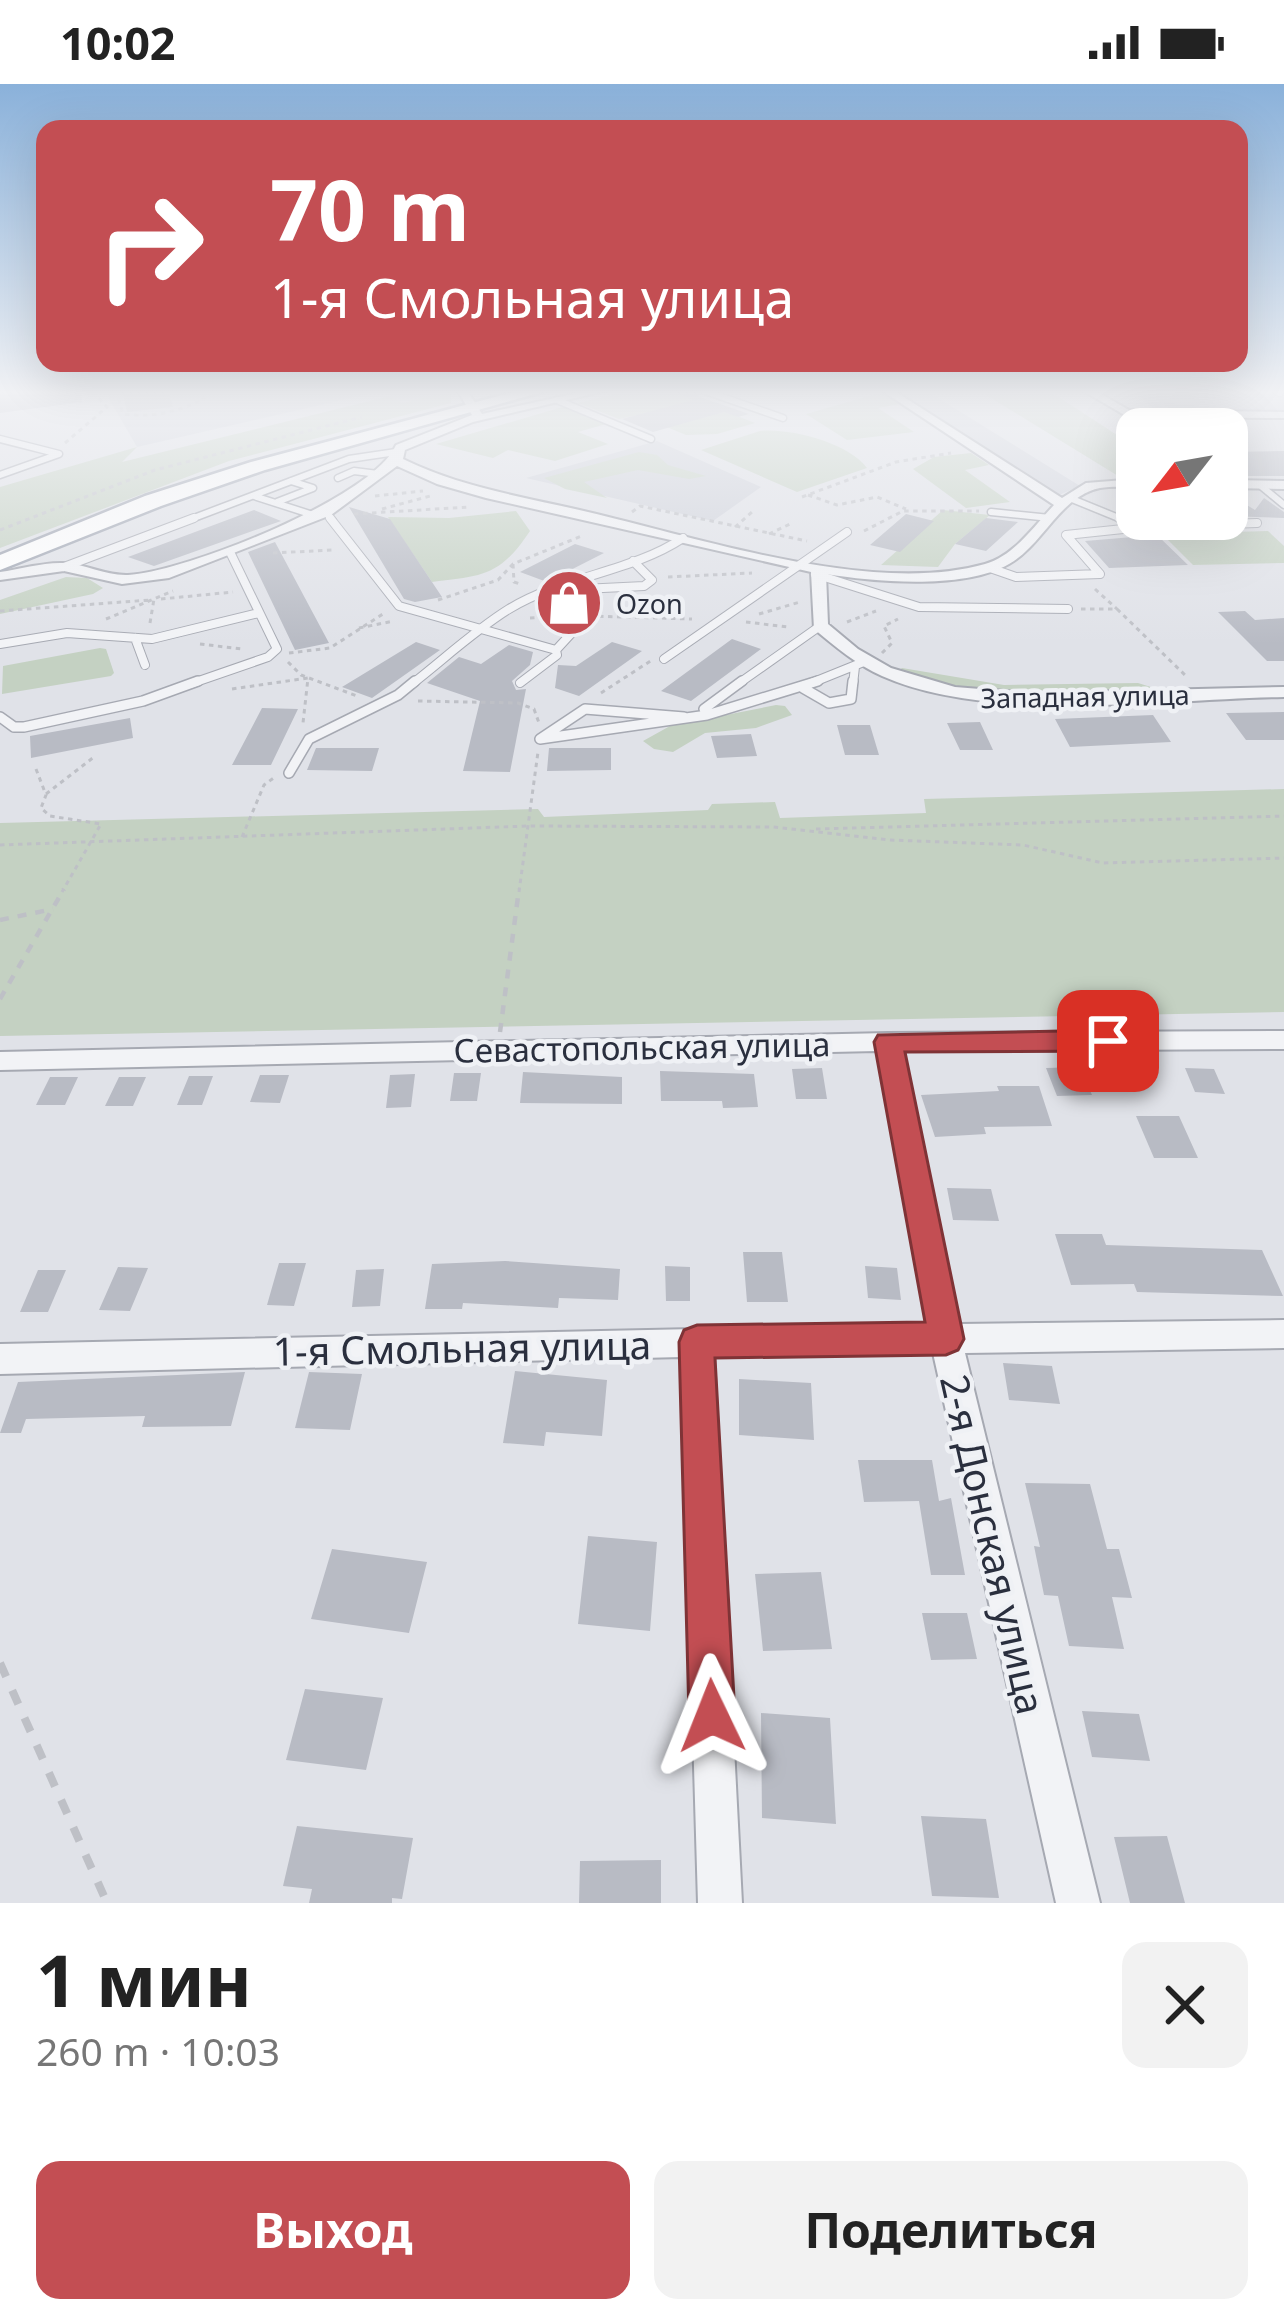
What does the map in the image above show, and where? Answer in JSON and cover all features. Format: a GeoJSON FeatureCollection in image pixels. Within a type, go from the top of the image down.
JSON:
{"type":"FeatureCollection","features":[{"type":"Feature","properties":{"kind":"main road"},"geometry":{"type":"LineString","coordinates":[[0,563],[231,475]]}},
{"type":"Feature","properties":{"kind":"street"},"geometry":{"type":"LineString","coordinates":[[0,575],[64,568],[130,580],[164,575],[325,517],[377,475]]}},
{"type":"Feature","properties":{"kind":"street"},"geometry":{"type":"LineString","coordinates":[[437,475],[465,487],[806,569],[905,575],[990,568],[1007,560],[1090,487],[1116,485]]}},
{"type":"Feature","properties":{"kind":"street"},"geometry":{"type":"LineString","coordinates":[[1022,475],[1068,502]]}},
{"type":"Feature","properties":{"kind":"street"},"geometry":{"type":"LineString","coordinates":[[1248,485],[1282,497]]}},
{"type":"Feature","properties":{"kind":"street"},"geometry":{"type":"LineString","coordinates":[[806,569],[814,629]]}},
{"type":"Feature","properties":{"kind":"street","name":"Западная улица"},"geometry":{"type":"LineString","coordinates":[[814,629],[861,664],[933,689],[990,701],[1284,692]]}},
{"type":"Feature","properties":{"kind":"street","name":"Севастопольская улица"},"geometry":{"type":"LineString","coordinates":[[0,1060],[888,1042],[1284,1040]]}},
{"type":"Feature","properties":{"kind":"street","name":"2-я Донская улица"},"geometry":{"type":"LineString","coordinates":[[888,1042],[946,1339],[1078,1903]]}},
{"type":"Feature","properties":{"kind":"street","name":"1-я Смольная улица"},"geometry":{"type":"LineString","coordinates":[[0,1359],[1284,1334]]}},
{"type":"Feature","properties":{"kind":"street"},"geometry":{"type":"LineString","coordinates":[[697,1342],[720,1903]]}},
{"type":"Feature","properties":{"kind":"lane"},"geometry":{"type":"LineString","coordinates":[[64,568],[307,475]]}},
{"type":"Feature","properties":{"kind":"lane"},"geometry":{"type":"LineString","coordinates":[[338,478],[345,475]]}},
{"type":"Feature","properties":{"kind":"lane"},"geometry":{"type":"LineString","coordinates":[[275,503],[313,488],[291,481]]}},
{"type":"Feature","properties":{"kind":"lane"},"geometry":{"type":"LineString","coordinates":[[252,495],[325,517],[403,607],[556,650]]}},
{"type":"Feature","properties":{"kind":"lane"},"geometry":{"type":"LineString","coordinates":[[1068,502],[1116,518]]}},
{"type":"Feature","properties":{"kind":"lane"},"geometry":{"type":"LineString","coordinates":[[991,512],[1050,518]]}},
{"type":"Feature","properties":{"kind":"lane"},"geometry":{"type":"LineString","coordinates":[[1248,524],[1257,524]]}},
{"type":"Feature","properties":{"kind":"lane"},"geometry":{"type":"LineString","coordinates":[[990,568],[1016,577],[1100,574],[1066,535],[1116,530]]}},
{"type":"Feature","properties":{"kind":"lane"},"geometry":{"type":"LineString","coordinates":[[664,658],[806,569],[847,532]]}},
{"type":"Feature","properties":{"kind":"lane"},"geometry":{"type":"LineString","coordinates":[[285,774],[309,739],[392,699],[494,620],[549,590],[656,556],[683,538]]}},
{"type":"Feature","properties":{"kind":"lane"},"geometry":{"type":"LineString","coordinates":[[0,717],[24,727],[103,711],[268,657],[277,649],[230,552]]}},
{"type":"Feature","properties":{"kind":"lane"},"geometry":{"type":"LineString","coordinates":[[549,590],[644,586],[650,578],[632,561]]}},
{"type":"Feature","properties":{"kind":"lane"},"geometry":{"type":"LineString","coordinates":[[806,569],[919,607],[1068,609]]}},
{"type":"Feature","properties":{"kind":"lane"},"geometry":{"type":"LineString","coordinates":[[0,644],[67,633],[152,639],[260,613]]}},
{"type":"Feature","properties":{"kind":"lane"},"geometry":{"type":"LineString","coordinates":[[520,683],[556,655],[579,625]]}},
{"type":"Feature","properties":{"kind":"lane"},"geometry":{"type":"LineString","coordinates":[[698,714],[814,629]]}},
{"type":"Feature","properties":{"kind":"lane"},"geometry":{"type":"LineString","coordinates":[[135,638],[145,664]]}},
{"type":"Feature","properties":{"kind":"lane"},"geometry":{"type":"LineString","coordinates":[[540,739],[610,734],[698,714],[802,688],[861,664]]}},
{"type":"Feature","properties":{"kind":"lane"},"geometry":{"type":"LineString","coordinates":[[802,688],[829,703],[851,699],[861,664]]}},
{"type":"Feature","properties":{"kind":"lane"},"geometry":{"type":"LineString","coordinates":[[540,739],[585,709],[684,717]]}},
{"type":"Feature","properties":{"kind":"path"},"geometry":{"type":"LineString","coordinates":[[802,497],[866,475]]}},
{"type":"Feature","properties":{"kind":"path"},"geometry":{"type":"LineString","coordinates":[[377,512],[465,487]]}},
{"type":"Feature","properties":{"kind":"path"},"geometry":{"type":"LineString","coordinates":[[351,493],[382,498],[429,490]]}},
{"type":"Feature","properties":{"kind":"path"},"geometry":{"type":"LineString","coordinates":[[808,495],[837,505],[877,497],[908,510],[991,512]]}},
{"type":"Feature","properties":{"kind":"path"},"geometry":{"type":"LineString","coordinates":[[403,607],[498,580],[514,564],[568,538],[617,523],[640,506],[830,545]]}},
{"type":"Feature","properties":{"kind":"path"},"geometry":{"type":"LineString","coordinates":[[325,517],[470,507]]}},
{"type":"Feature","properties":{"kind":"path"},"geometry":{"type":"LineString","coordinates":[[847,532],[871,530],[908,510]]}},
{"type":"Feature","properties":{"kind":"path"},"geometry":{"type":"LineString","coordinates":[[735,527],[753,511]]}},
{"type":"Feature","properties":{"kind":"path"},"geometry":{"type":"LineString","coordinates":[[769,534],[790,524]]}},
{"type":"Feature","properties":{"kind":"path"},"geometry":{"type":"LineString","coordinates":[[261,553],[356,552]]}},
{"type":"Feature","properties":{"kind":"path"},"geometry":{"type":"LineString","coordinates":[[650,578],[806,569]]}},
{"type":"Feature","properties":{"kind":"path"},"geometry":{"type":"LineString","coordinates":[[1085,574],[1182,674],[1208,684],[1216,694]]}},
{"type":"Feature","properties":{"kind":"path"},"geometry":{"type":"LineString","coordinates":[[105,620],[110,601],[130,580]]}},
{"type":"Feature","properties":{"kind":"path"},"geometry":{"type":"LineString","coordinates":[[0,611],[248,591]]}},
{"type":"Feature","properties":{"kind":"path"},"geometry":{"type":"LineString","coordinates":[[805,601],[730,620],[814,629]]}},
{"type":"Feature","properties":{"kind":"path"},"geometry":{"type":"LineString","coordinates":[[861,664],[892,643],[884,626],[915,615],[919,607]]}},
{"type":"Feature","properties":{"kind":"path"},"geometry":{"type":"LineString","coordinates":[[1068,609],[1118,609]]}},
{"type":"Feature","properties":{"kind":"path"},"geometry":{"type":"LineString","coordinates":[[494,620],[562,616],[720,620]]}},
{"type":"Feature","properties":{"kind":"path"},"geometry":{"type":"LineString","coordinates":[[280,653],[301,674],[380,705]]}},
{"type":"Feature","properties":{"kind":"path"},"geometry":{"type":"LineString","coordinates":[[585,709],[637,667],[664,658]]}},
{"type":"Feature","properties":{"kind":"path"},"geometry":{"type":"LineString","coordinates":[[392,699],[518,703],[534,709],[540,739],[497,1050]]}},
{"type":"Feature","properties":{"kind":"path"},"geometry":{"type":"LineString","coordinates":[[0,999],[101,824],[50,816],[41,808],[46,795],[94,757]]}},
{"type":"Feature","properties":{"kind":"path"},"geometry":{"type":"LineString","coordinates":[[36,769],[46,795]]}},
{"type":"Feature","properties":{"kind":"path"},"geometry":{"type":"LineString","coordinates":[[242,837],[265,785],[285,774]]}},
{"type":"Feature","properties":{"kind":"path"},"geometry":{"type":"LineString","coordinates":[[0,845],[528,826],[798,830],[1284,817]]}},
{"type":"Feature","properties":{"kind":"path"},"geometry":{"type":"LineString","coordinates":[[798,830],[890,840],[1023,845],[1103,863],[1284,858]]}},
{"type":"Feature","properties":{"kind":"path"},"geometry":{"type":"LineString","coordinates":[[0,920],[53,908]]}},
{"type":"Feature","properties":{"kind":"path"},"geometry":{"type":"LineString","coordinates":[[0,1663],[107,1903]]}},
{"type":"Feature","properties":{"kind":"shaded area"},"geometry":{"type":"Polygon","coordinates":[[[734,475],[761,487],[713,521],[526,478],[734,475]]]}},
{"type":"Feature","properties":{"kind":"shaded area"},"geometry":{"type":"Polygon","coordinates":[[[1027,475],[1062,475],[1080,486],[1059,495],[1027,475]]]}},
{"type":"Feature","properties":{"kind":"green space"},"geometry":{"type":"Polygon","coordinates":[[[41,475],[192,475],[0,548],[0,487],[41,475]]]}},
{"type":"Feature","properties":{"kind":"green space"},"geometry":{"type":"Polygon","coordinates":[[[616,475],[584,482],[607,498],[565,489],[544,478],[616,475]]]}},
{"type":"Feature","properties":{"kind":"green space"},"geometry":{"type":"Polygon","coordinates":[[[666,475],[706,476],[689,479],[666,475]]]}},
{"type":"Feature","properties":{"kind":"green space"},"geometry":{"type":"Polygon","coordinates":[[[758,475],[847,475],[797,492],[758,475]]]}},
{"type":"Feature","properties":{"kind":"green space"},"geometry":{"type":"Polygon","coordinates":[[[921,475],[972,475],[1010,502],[966,508],[921,475]]]}},
{"type":"Feature","properties":{"kind":"green space"},"geometry":{"type":"Polygon","coordinates":[[[943,510],[990,515],[955,544],[938,567],[881,565],[943,510]]]}},
{"type":"Feature","properties":{"kind":"green space"},"geometry":{"type":"Polygon","coordinates":[[[516,511],[530,531],[509,557],[478,575],[432,582],[388,517],[449,518],[516,511]]]}},
{"type":"Feature","properties":{"kind":"green space"},"geometry":{"type":"Polygon","coordinates":[[[1268,531],[1284,546],[1284,563],[1193,565],[1168,540],[1248,540],[1248,532],[1268,531]]]}},
{"type":"Feature","properties":{"kind":"green space"},"geometry":{"type":"Polygon","coordinates":[[[66,577],[87,578],[103,588],[0,614],[0,600],[66,577]]]}},
{"type":"Feature","properties":{"kind":"green space"},"geometry":{"type":"Polygon","coordinates":[[[106,649],[111,676],[2,694],[3,666],[106,649]]]}},
{"type":"Feature","properties":{"kind":"green space"},"geometry":{"type":"Polygon","coordinates":[[[898,671],[1004,685],[1138,683],[1154,688],[1115,694],[973,693],[898,671]]]}},
{"type":"Feature","properties":{"kind":"green space"},"geometry":{"type":"Polygon","coordinates":[[[785,706],[792,715],[756,728],[705,733],[673,752],[654,749],[643,741],[670,726],[785,706]]]}},
{"type":"Feature","properties":{"kind":"green space"},"geometry":{"type":"Polygon","coordinates":[[[1284,789],[1284,1012],[0,1036],[0,823],[538,809],[544,817],[708,810],[712,804],[775,802],[780,818],[926,813],[924,799],[1284,789]]]}},
{"type":"Feature","properties":{"kind":"building"},"geometry":{"type":"Polygon","coordinates":[[[1264,498],[1284,512],[1284,518],[1248,517],[1248,506],[1255,510],[1264,498]]]}},
{"type":"Feature","properties":{"kind":"building"},"geometry":{"type":"Polygon","coordinates":[[[349,507],[390,519],[442,597],[404,599],[349,507]]]}},
{"type":"Feature","properties":{"kind":"building"},"geometry":{"type":"Polygon","coordinates":[[[254,510],[281,521],[154,566],[128,557],[254,510]]]}},
{"type":"Feature","properties":{"kind":"building"},"geometry":{"type":"Polygon","coordinates":[[[906,514],[934,521],[900,552],[870,545],[906,514]]]}},
{"type":"Feature","properties":{"kind":"building"},"geometry":{"type":"Polygon","coordinates":[[[986,518],[1018,522],[986,551],[955,544],[986,518]]]}},
{"type":"Feature","properties":{"kind":"building"},"geometry":{"type":"Polygon","coordinates":[[[1162,540],[1188,565],[1109,568],[1085,541],[1162,540]]]}},
{"type":"Feature","properties":{"kind":"building"},"geometry":{"type":"Polygon","coordinates":[[[275,542],[329,643],[295,650],[248,552],[275,542]]]}},
{"type":"Feature","properties":{"kind":"building"},"geometry":{"type":"Polygon","coordinates":[[[575,544],[604,553],[547,582],[520,572],[575,544]]]}},
{"type":"Feature","properties":{"kind":"building"},"geometry":{"type":"Polygon","coordinates":[[[1245,611],[1255,620],[1284,618],[1284,661],[1267,661],[1218,612],[1245,611]]]}},
{"type":"Feature","properties":{"kind":"building"},"geometry":{"type":"Polygon","coordinates":[[[732,639],[761,649],[691,701],[661,691],[732,639]]]}},
{"type":"Feature","properties":{"kind":"building"},"geometry":{"type":"Polygon","coordinates":[[[416,642],[440,650],[372,698],[342,687],[416,642]]]}},
{"type":"Feature","properties":{"kind":"building"},"geometry":{"type":"Polygon","coordinates":[[[612,642],[642,651],[579,696],[555,688],[558,665],[576,666],[612,642]]]}},
{"type":"Feature","properties":{"kind":"building"},"geometry":{"type":"Polygon","coordinates":[[[509,645],[533,652],[530,665],[512,681],[516,690],[526,689],[510,772],[463,771],[480,701],[427,683],[459,657],[481,664],[509,645]]]}},
{"type":"Feature","properties":{"kind":"building"},"geometry":{"type":"Polygon","coordinates":[[[262,708],[298,709],[271,765],[232,765],[262,708]]]}},
{"type":"Feature","properties":{"kind":"building"},"geometry":{"type":"Polygon","coordinates":[[[1284,712],[1284,740],[1246,740],[1226,713],[1284,712]]]}},
{"type":"Feature","properties":{"kind":"building"},"geometry":{"type":"Polygon","coordinates":[[[1153,715],[1171,742],[1070,747],[1055,719],[1153,715]]]}},
{"type":"Feature","properties":{"kind":"building"},"geometry":{"type":"Polygon","coordinates":[[[130,718],[133,738],[31,758],[30,736],[130,718]]]}},
{"type":"Feature","properties":{"kind":"building"},"geometry":{"type":"Polygon","coordinates":[[[980,722],[993,750],[960,750],[947,723],[980,722]]]}},
{"type":"Feature","properties":{"kind":"building"},"geometry":{"type":"Polygon","coordinates":[[[837,725],[870,725],[879,755],[845,755],[837,725]]]}},
{"type":"Feature","properties":{"kind":"building"},"geometry":{"type":"Polygon","coordinates":[[[751,734],[757,756],[717,758],[711,736],[751,734]]]}},
{"type":"Feature","properties":{"kind":"building"},"geometry":{"type":"Polygon","coordinates":[[[316,748],[379,748],[372,771],[307,770],[316,748]]]}},
{"type":"Feature","properties":{"kind":"building"},"geometry":{"type":"Polygon","coordinates":[[[549,748],[611,748],[611,770],[547,771],[549,748]]]}},
{"type":"Feature","properties":{"kind":"building"},"geometry":{"type":"Polygon","coordinates":[[[1080,1067],[1092,1095],[1057,1096],[1046,1068],[1080,1067]]]}},
{"type":"Feature","properties":{"kind":"building"},"geometry":{"type":"Polygon","coordinates":[[[822,1068],[827,1099],[796,1099],[792,1069],[822,1068]]]}},
{"type":"Feature","properties":{"kind":"building"},"geometry":{"type":"Polygon","coordinates":[[[1185,1068],[1214,1069],[1225,1094],[1195,1092],[1185,1068]]]}},
{"type":"Feature","properties":{"kind":"building"},"geometry":{"type":"Polygon","coordinates":[[[660,1071],[754,1074],[758,1107],[723,1108],[722,1101],[661,1101],[660,1071]]]}},
{"type":"Feature","properties":{"kind":"building"},"geometry":{"type":"Polygon","coordinates":[[[523,1072],[622,1077],[622,1104],[520,1103],[523,1072]]]}},
{"type":"Feature","properties":{"kind":"building"},"geometry":{"type":"Polygon","coordinates":[[[454,1073],[481,1073],[477,1101],[450,1101],[454,1073]]]}},
{"type":"Feature","properties":{"kind":"building"},"geometry":{"type":"Polygon","coordinates":[[[415,1074],[411,1107],[386,1108],[390,1075],[415,1074]]]}},
{"type":"Feature","properties":{"kind":"building"},"geometry":{"type":"Polygon","coordinates":[[[260,1075],[289,1075],[280,1103],[250,1102],[260,1075]]]}},
{"type":"Feature","properties":{"kind":"building"},"geometry":{"type":"Polygon","coordinates":[[[189,1076],[213,1076],[202,1105],[177,1105],[189,1076]]]}},
{"type":"Feature","properties":{"kind":"building"},"geometry":{"type":"Polygon","coordinates":[[[50,1077],[78,1077],[65,1105],[36,1105],[50,1077]]]}},
{"type":"Feature","properties":{"kind":"building"},"geometry":{"type":"Polygon","coordinates":[[[119,1077],[146,1077],[133,1106],[105,1106],[119,1077]]]}},
{"type":"Feature","properties":{"kind":"building"},"geometry":{"type":"Polygon","coordinates":[[[997,1086],[1039,1086],[1052,1126],[984,1127],[986,1134],[935,1137],[921,1095],[999,1091],[997,1086]]]}},
{"type":"Feature","properties":{"kind":"building"},"geometry":{"type":"Polygon","coordinates":[[[1136,1116],[1179,1116],[1198,1158],[1154,1158],[1136,1116]]]}},
{"type":"Feature","properties":{"kind":"building"},"geometry":{"type":"Polygon","coordinates":[[[947,1188],[991,1189],[999,1221],[953,1220],[947,1188]]]}},
{"type":"Feature","properties":{"kind":"building"},"geometry":{"type":"Polygon","coordinates":[[[1055,1234],[1102,1234],[1106,1245],[1262,1250],[1283,1296],[1137,1292],[1134,1284],[1071,1285],[1055,1234]]]}},
{"type":"Feature","properties":{"kind":"building"},"geometry":{"type":"Polygon","coordinates":[[[743,1252],[782,1252],[788,1302],[747,1302],[743,1252]]]}},
{"type":"Feature","properties":{"kind":"building"},"geometry":{"type":"Polygon","coordinates":[[[505,1261],[620,1269],[618,1300],[559,1298],[558,1308],[463,1303],[462,1309],[425,1309],[432,1264],[505,1261]]]}},
{"type":"Feature","properties":{"kind":"building"},"geometry":{"type":"Polygon","coordinates":[[[279,1263],[306,1263],[294,1306],[267,1305],[279,1263]]]}},
{"type":"Feature","properties":{"kind":"building"},"geometry":{"type":"Polygon","coordinates":[[[665,1266],[690,1267],[690,1301],[666,1301],[665,1266]]]}},
{"type":"Feature","properties":{"kind":"building"},"geometry":{"type":"Polygon","coordinates":[[[865,1266],[897,1268],[901,1300],[868,1298],[865,1266]]]}},
{"type":"Feature","properties":{"kind":"building"},"geometry":{"type":"Polygon","coordinates":[[[118,1267],[148,1268],[130,1311],[99,1310],[118,1267]]]}},
{"type":"Feature","properties":{"kind":"building"},"geometry":{"type":"Polygon","coordinates":[[[384,1269],[380,1306],[352,1307],[356,1270],[384,1269]]]}},
{"type":"Feature","properties":{"kind":"building"},"geometry":{"type":"Polygon","coordinates":[[[38,1270],[66,1270],[48,1312],[20,1312],[38,1270]]]}},
{"type":"Feature","properties":{"kind":"building"},"geometry":{"type":"Polygon","coordinates":[[[1003,1363],[1052,1366],[1060,1404],[1009,1400],[1003,1363]]]}},
{"type":"Feature","properties":{"kind":"building"},"geometry":{"type":"Polygon","coordinates":[[[515,1371],[607,1380],[602,1436],[546,1432],[544,1446],[503,1443],[515,1371]]]}},
{"type":"Feature","properties":{"kind":"building"},"geometry":{"type":"Polygon","coordinates":[[[245,1372],[231,1426],[142,1427],[145,1416],[26,1419],[21,1433],[0,1433],[18,1382],[245,1372]]]}},
{"type":"Feature","properties":{"kind":"building"},"geometry":{"type":"Polygon","coordinates":[[[309,1372],[362,1374],[350,1430],[295,1428],[309,1372]]]}},
{"type":"Feature","properties":{"kind":"building"},"geometry":{"type":"Polygon","coordinates":[[[739,1379],[811,1383],[814,1440],[739,1435],[739,1379]]]}},
{"type":"Feature","properties":{"kind":"building"},"geometry":{"type":"Polygon","coordinates":[[[858,1460],[932,1460],[939,1501],[951,1498],[965,1575],[931,1575],[919,1501],[864,1502],[858,1460]]]}},
{"type":"Feature","properties":{"kind":"building"},"geometry":{"type":"Polygon","coordinates":[[[1025,1483],[1090,1484],[1107,1549],[1119,1549],[1132,1598],[1112,1597],[1124,1649],[1069,1646],[1058,1596],[1044,1595],[1034,1546],[1040,1547],[1025,1483]]]}},
{"type":"Feature","properties":{"kind":"building"},"geometry":{"type":"Polygon","coordinates":[[[588,1536],[657,1542],[650,1631],[578,1624],[588,1536]]]}},
{"type":"Feature","properties":{"kind":"building"},"geometry":{"type":"Polygon","coordinates":[[[332,1549],[427,1562],[409,1633],[311,1619],[332,1549]]]}},
{"type":"Feature","properties":{"kind":"building"},"geometry":{"type":"Polygon","coordinates":[[[821,1572],[832,1649],[763,1651],[755,1574],[821,1572]]]}},
{"type":"Feature","properties":{"kind":"building"},"geometry":{"type":"Polygon","coordinates":[[[922,1613],[967,1613],[977,1659],[931,1660],[922,1613]]]}},
{"type":"Feature","properties":{"kind":"building"},"geometry":{"type":"Polygon","coordinates":[[[305,1689],[383,1698],[366,1770],[286,1760],[305,1689]]]}},
{"type":"Feature","properties":{"kind":"building"},"geometry":{"type":"Polygon","coordinates":[[[1082,1711],[1139,1714],[1150,1761],[1092,1757],[1082,1711]]]}},
{"type":"Feature","properties":{"kind":"building"},"geometry":{"type":"Polygon","coordinates":[[[761,1713],[830,1718],[836,1824],[762,1818],[761,1713]]]}},
{"type":"Feature","properties":{"kind":"building"},"geometry":{"type":"Polygon","coordinates":[[[921,1816],[986,1819],[999,1898],[932,1896],[921,1816]]]}},
{"type":"Feature","properties":{"kind":"building"},"geometry":{"type":"Polygon","coordinates":[[[297,1826],[413,1838],[402,1899],[309,1903],[312,1889],[283,1886],[297,1826]]]}},
{"type":"Feature","properties":{"kind":"building"},"geometry":{"type":"Polygon","coordinates":[[[1167,1836],[1185,1903],[1130,1903],[1114,1837],[1167,1836]]]}},
{"type":"Feature","properties":{"kind":"building"},"geometry":{"type":"Polygon","coordinates":[[[661,1860],[661,1903],[579,1903],[580,1861],[661,1860]]]}},
{"type":"Feature","properties":{"kind":"place","name":"Ozon"},"geometry":{"type":"Point","coordinates":[569,603]}},
{"type":"Feature","properties":{"kind":"route"},"geometry":{"type":"LineString","coordinates":[[712,1716],[697,1342],[946,1339],[888,1042],[1108,1041]]}}]}
